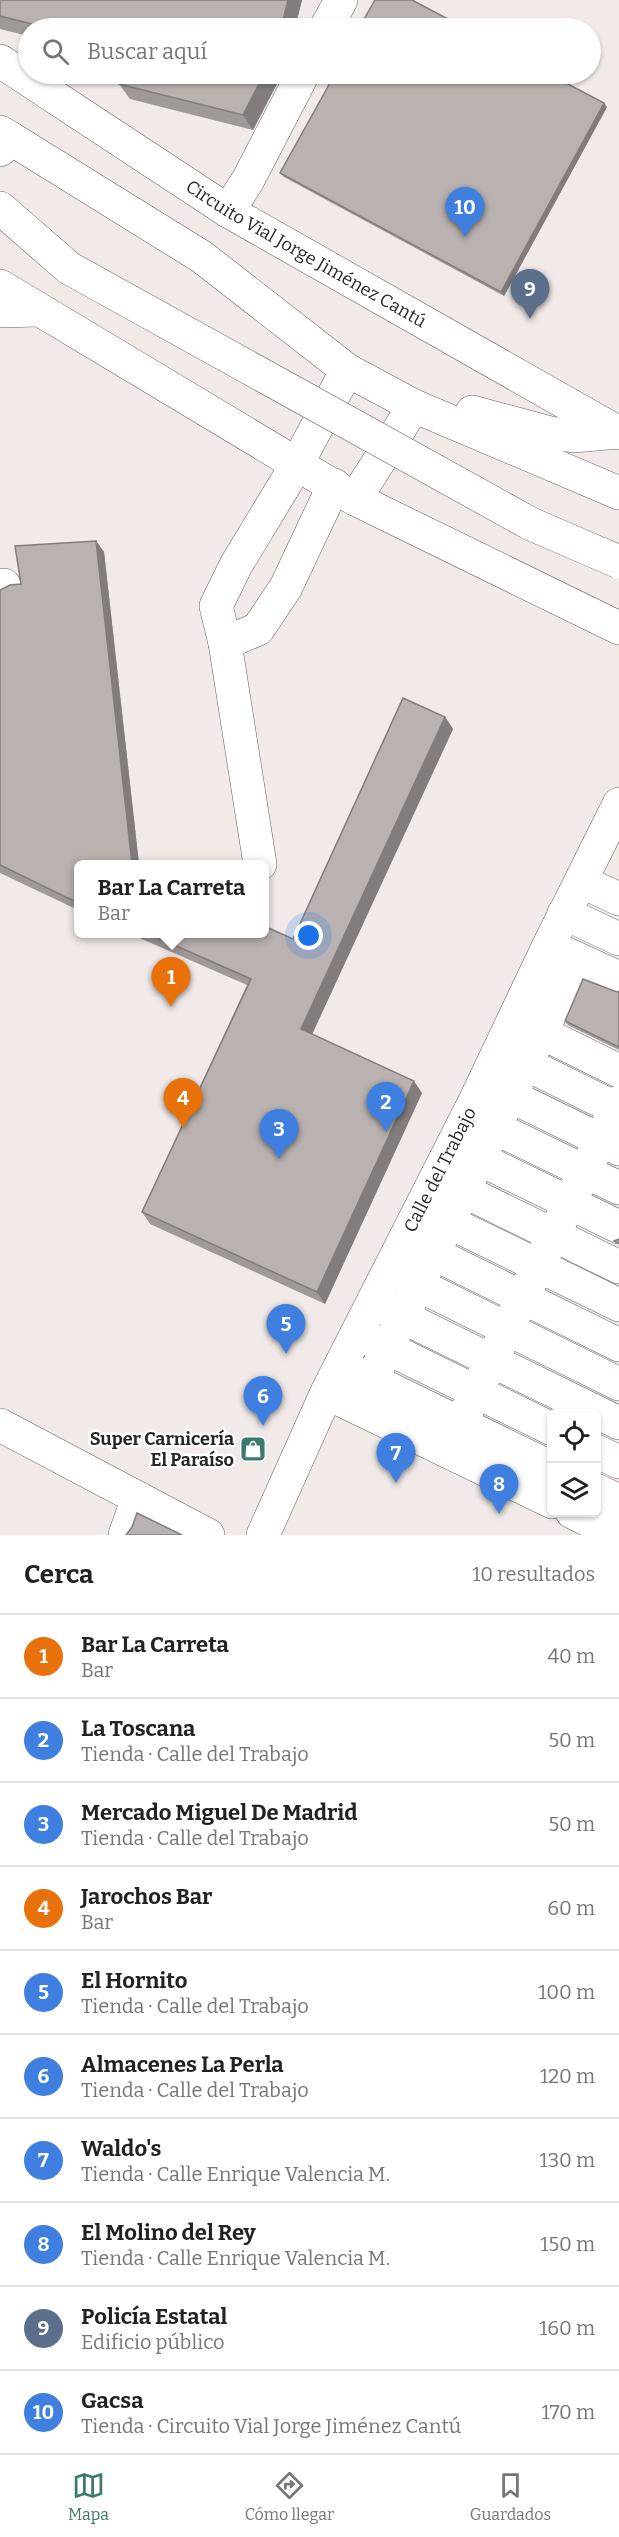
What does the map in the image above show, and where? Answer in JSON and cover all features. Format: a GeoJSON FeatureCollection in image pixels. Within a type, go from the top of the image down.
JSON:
{"type":"FeatureCollection","features":[{"type":"Feature","properties":{"kind":"street"},"geometry":{"type":"LineString","coordinates":[[331,18],[341,0]]}},
{"type":"Feature","properties":{"kind":"street","name":"Circuito Vial Jorge Jiménez Cantú"},"geometry":{"type":"LineString","coordinates":[[0,61],[18,73]]}},
{"type":"Feature","properties":{"kind":"street","name":"Circuito Vial Jorge Jiménez Cantú"},"geometry":{"type":"LineString","coordinates":[[35,84],[228,211],[619,433]]}},
{"type":"Feature","properties":{"kind":"street"},"geometry":{"type":"LineString","coordinates":[[228,211],[248,180],[298,84]]}},
{"type":"Feature","properties":{"kind":"street"},"geometry":{"type":"LineString","coordinates":[[3,140],[202,257],[347,370],[414,406],[619,493]]}},
{"type":"Feature","properties":{"kind":"street"},"geometry":{"type":"LineString","coordinates":[[0,208],[69,268]]}},
{"type":"Feature","properties":{"kind":"street"},"geometry":{"type":"LineString","coordinates":[[0,223],[69,268],[531,524],[619,562]]}},
{"type":"Feature","properties":{"kind":"street"},"geometry":{"type":"LineString","coordinates":[[0,286],[296,466],[619,628]]}},
{"type":"Feature","properties":{"kind":"street"},"geometry":{"type":"LineString","coordinates":[[0,311],[38,310]]}},
{"type":"Feature","properties":{"kind":"street"},"geometry":{"type":"LineString","coordinates":[[259,860],[225,643],[216,606],[236,565],[296,466],[347,370]]}},
{"type":"Feature","properties":{"kind":"street"},"geometry":{"type":"LineString","coordinates":[[414,406],[451,406],[550,433],[574,436],[619,433]]}},
{"type":"Feature","properties":{"kind":"street"},"geometry":{"type":"LineString","coordinates":[[225,643],[258,629],[345,492],[414,406]]}},
{"type":"Feature","properties":{"kind":"street","name":"Calle del Trabajo"},"geometry":{"type":"LineString","coordinates":[[263,1535],[334,1379],[420,1208],[466,1152],[512,1057],[514,1019],[581,881],[608,854],[617,813]]}},
{"type":"Feature","properties":{"kind":"street"},"geometry":{"type":"LineString","coordinates":[[581,881],[619,899]]}},
{"type":"Feature","properties":{"kind":"street"},"geometry":{"type":"LineString","coordinates":[[564,913],[619,939]]}},
{"type":"Feature","properties":{"kind":"street"},"geometry":{"type":"LineString","coordinates":[[549,945],[619,978]]}},
{"type":"Feature","properties":{"kind":"street"},"geometry":{"type":"LineString","coordinates":[[453,1437],[585,1171],[610,1144],[618,1107],[512,1057],[577,959]]}},
{"type":"Feature","properties":{"kind":"street"},"geometry":{"type":"LineString","coordinates":[[514,1019],[619,1071]]}},
{"type":"Feature","properties":{"kind":"street"},"geometry":{"type":"LineString","coordinates":[[496,1089],[610,1144]]}},
{"type":"Feature","properties":{"kind":"street"},"geometry":{"type":"LineString","coordinates":[[481,1121],[619,1188]]}},
{"type":"Feature","properties":{"kind":"street"},"geometry":{"type":"LineString","coordinates":[[365,1394],[464,1191],[466,1152],[619,1227]]}},
{"type":"Feature","properties":{"kind":"street"},"geometry":{"type":"LineString","coordinates":[[464,1191],[619,1266]]}},
{"type":"Feature","properties":{"kind":"street"},"geometry":{"type":"LineString","coordinates":[[420,1208],[619,1305]]}},
{"type":"Feature","properties":{"kind":"street"},"geometry":{"type":"LineString","coordinates":[[404,1239],[619,1345]]}},
{"type":"Feature","properties":{"kind":"street"},"geometry":{"type":"LineString","coordinates":[[388,1271],[507,1329],[615,1371],[601,1412]]}},
{"type":"Feature","properties":{"kind":"street"},"geometry":{"type":"LineString","coordinates":[[373,1302],[588,1409]]}},
{"type":"Feature","properties":{"kind":"street"},"geometry":{"type":"LineString","coordinates":[[357,1333],[547,1427]]}},
{"type":"Feature","properties":{"kind":"street"},"geometry":{"type":"LineString","coordinates":[[334,1379],[453,1437],[547,1496]]}},
{"type":"Feature","properties":{"kind":"street"},"geometry":{"type":"LineString","coordinates":[[0,1425],[208,1535]]}},
{"type":"Feature","properties":{"kind":"street"},"geometry":{"type":"LineString","coordinates":[[453,1437],[547,1466]]}},
{"type":"Feature","properties":{"kind":"street"},"geometry":{"type":"LineString","coordinates":[[601,1453],[619,1462]]}},
{"type":"Feature","properties":{"kind":"street"},"geometry":{"type":"LineString","coordinates":[[601,1492],[619,1501]]}},
{"type":"Feature","properties":{"kind":"street"},"geometry":{"type":"LineString","coordinates":[[125,1535],[138,1498]]}},
{"type":"Feature","properties":{"kind":"street"},"geometry":{"type":"LineString","coordinates":[[585,1517],[618,1535]]}},
{"type":"Feature","properties":{"kind":"building"},"geometry":{"type":"Polygon","coordinates":[[[0,0],[288,0],[284,18],[18,18],[18,20],[0,16],[0,0]]]}},
{"type":"Feature","properties":{"kind":"building"},"geometry":{"type":"Polygon","coordinates":[[[375,0],[412,0],[446,18],[365,18],[375,0]]]}},
{"type":"Feature","properties":{"kind":"building"},"geometry":{"type":"Polygon","coordinates":[[[119,84],[259,84],[243,115],[119,84]]]}},
{"type":"Feature","properties":{"kind":"building"},"geometry":{"type":"Polygon","coordinates":[[[329,84],[568,84],[604,103],[501,292],[280,173],[329,84]]]}},
{"type":"Feature","properties":{"kind":"building"},"geometry":{"type":"Polygon","coordinates":[[[96,541],[132,860],[74,860],[74,901],[0,865],[0,590],[10,585],[21,584],[15,546],[96,541]]]}},
{"type":"Feature","properties":{"kind":"building"},"geometry":{"type":"Polygon","coordinates":[[[403,698],[445,717],[301,1029],[414,1081],[317,1292],[142,1212],[251,979],[158,938],[269,938],[269,928],[293,939],[403,698]]]}},
{"type":"Feature","properties":{"kind":"building"},"geometry":{"type":"Polygon","coordinates":[[[583,979],[619,991],[619,1047],[565,1021],[583,979]]]}},
{"type":"Feature","properties":{"kind":"building"},"geometry":{"type":"Polygon","coordinates":[[[137,1513],[182,1535],[126,1535],[137,1513]]]}},
{"type":"Feature","properties":{"kind":"place","name":"Gacsa"},"geometry":{"type":"Point","coordinates":[465,237]}},
{"type":"Feature","properties":{"kind":"place","name":"Policía Estatal"},"geometry":{"type":"Point","coordinates":[530,319]}},
{"type":"Feature","properties":{"kind":"place","name":"Bar La Carreta"},"geometry":{"type":"Point","coordinates":[171,1007]}},
{"type":"Feature","properties":{"kind":"place","name":"Jarochos Bar"},"geometry":{"type":"Point","coordinates":[183,1128]}},
{"type":"Feature","properties":{"kind":"place","name":"La Toscana"},"geometry":{"type":"Point","coordinates":[386,1132]}},
{"type":"Feature","properties":{"kind":"place","name":"Mercado Miguel De Madrid"},"geometry":{"type":"Point","coordinates":[279,1159]}},
{"type":"Feature","properties":{"kind":"place","name":"El Hornito"},"geometry":{"type":"Point","coordinates":[286,1354]}},
{"type":"Feature","properties":{"kind":"place","name":"Almacenes La Perla"},"geometry":{"type":"Point","coordinates":[263,1426]}},
{"type":"Feature","properties":{"kind":"place","name":"Super Carnicería El Paraíso"},"geometry":{"type":"Point","coordinates":[253,1449]}},
{"type":"Feature","properties":{"kind":"place","name":"Waldo's"},"geometry":{"type":"Point","coordinates":[396,1483]}},
{"type":"Feature","properties":{"kind":"place","name":"El Molino del Rey"},"geometry":{"type":"Point","coordinates":[499,1514]}}]}
